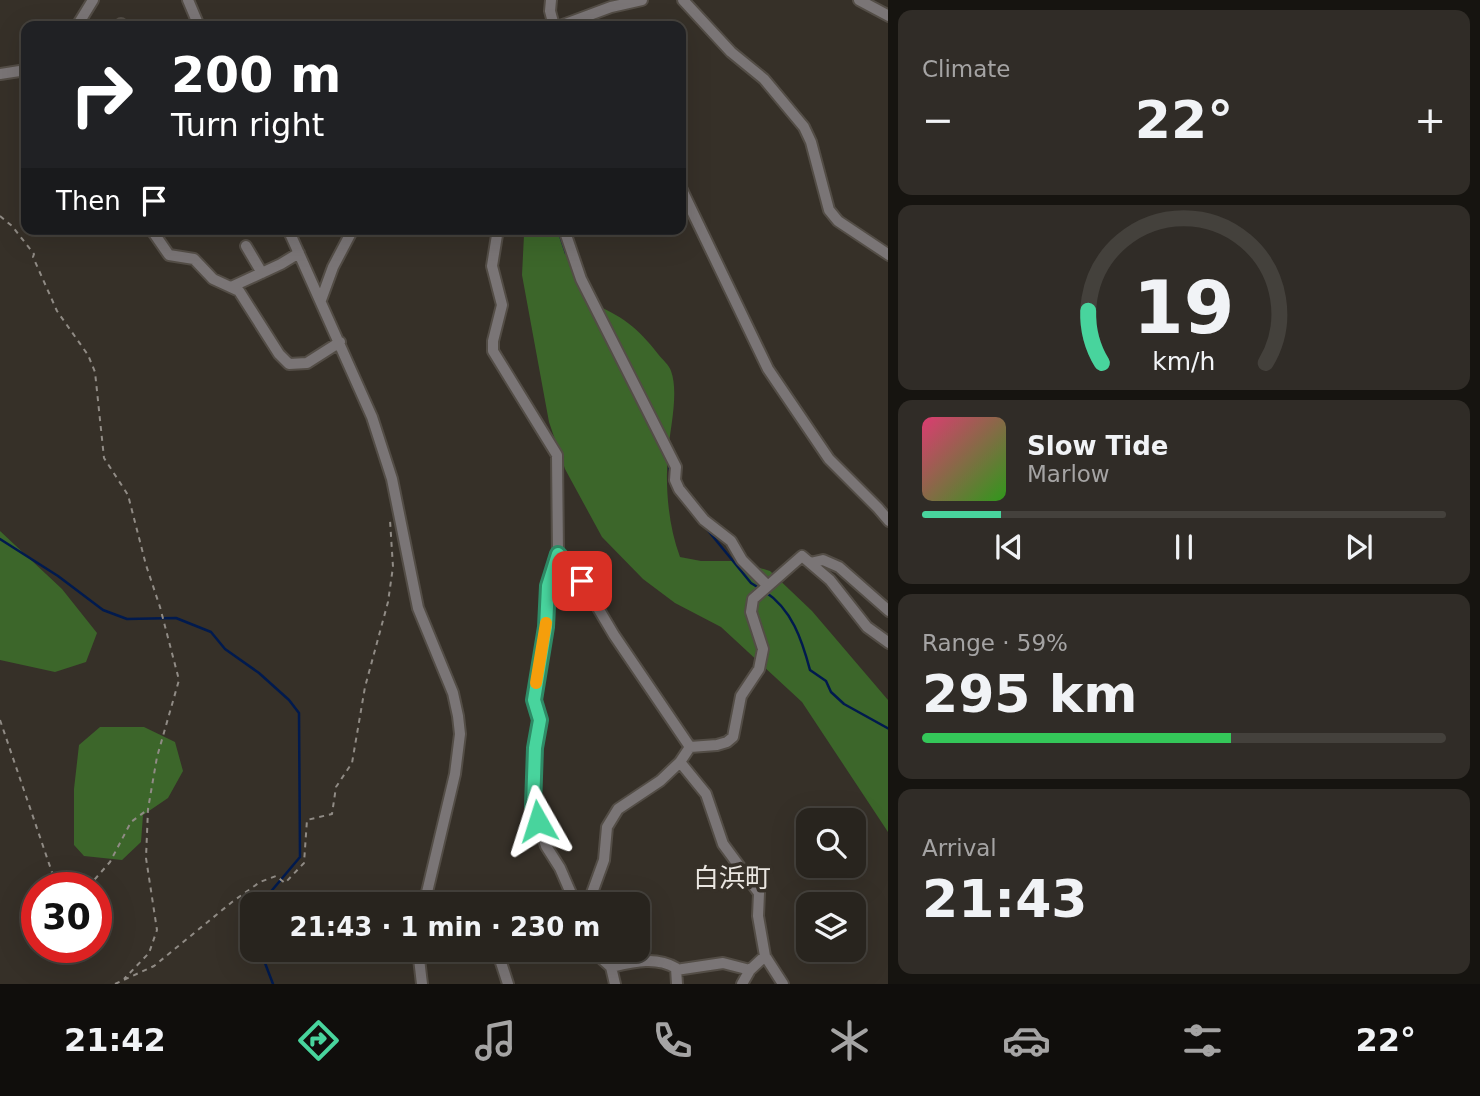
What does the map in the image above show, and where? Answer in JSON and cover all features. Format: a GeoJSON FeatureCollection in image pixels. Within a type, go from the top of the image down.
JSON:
{"type":"FeatureCollection","features":[{"type":"Feature","properties":{"kind":"street"},"geometry":{"type":"LineString","coordinates":[[80,21],[93,0]]}},
{"type":"Feature","properties":{"kind":"street"},"geometry":{"type":"LineString","coordinates":[[188,0],[197,21]]}},
{"type":"Feature","properties":{"kind":"street"},"geometry":{"type":"LineString","coordinates":[[551,0],[553,21]]}},
{"type":"Feature","properties":{"kind":"street"},"geometry":{"type":"LineString","coordinates":[[575,21],[642,0]]}},
{"type":"Feature","properties":{"kind":"street"},"geometry":{"type":"LineString","coordinates":[[683,0],[731,52],[764,79],[804,127],[811,142],[829,211],[888,255]]}},
{"type":"Feature","properties":{"kind":"street"},"geometry":{"type":"LineString","coordinates":[[859,0],[888,16]]}},
{"type":"Feature","properties":{"kind":"street"},"geometry":{"type":"LineString","coordinates":[[0,74],[21,71]]}},
{"type":"Feature","properties":{"kind":"street"},"geometry":{"type":"LineString","coordinates":[[686,198],[768,369],[829,459],[888,521]]}},
{"type":"Feature","properties":{"kind":"street"},"geometry":{"type":"LineString","coordinates":[[155,235],[169,255],[194,259],[213,279],[239,291],[278,354],[289,364],[307,363],[340,342]]}},
{"type":"Feature","properties":{"kind":"street"},"geometry":{"type":"LineString","coordinates":[[291,235],[340,342],[376,430],[398,510],[418,608],[453,693],[460,734],[455,774],[427,892]]}},
{"type":"Feature","properties":{"kind":"street"},"geometry":{"type":"LineString","coordinates":[[321,300],[333,267],[350,235]]}},
{"type":"Feature","properties":{"kind":"street"},"geometry":{"type":"LineString","coordinates":[[497,235],[492,266],[502,305],[493,351],[557,455],[558,554],[548,586],[546,627],[534,700],[540,720],[535,748],[533,806],[546,846],[570,892]]}},
{"type":"Feature","properties":{"kind":"street"},"geometry":{"type":"LineString","coordinates":[[566,235],[581,279],[676,467],[675,480],[679,489],[704,520],[732,541],[742,561],[763,589]]}},
{"type":"Feature","properties":{"kind":"street"},"geometry":{"type":"LineString","coordinates":[[246,246],[262,273]]}},
{"type":"Feature","properties":{"kind":"street"},"geometry":{"type":"LineString","coordinates":[[231,287],[299,253]]}},
{"type":"Feature","properties":{"kind":"street"},"geometry":{"type":"LineString","coordinates":[[558,554],[582,581],[634,666],[690,747]]}},
{"type":"Feature","properties":{"kind":"street"},"geometry":{"type":"LineString","coordinates":[[690,747],[716,745],[733,737],[741,696],[759,669],[763,649],[751,612],[753,599],[802,556],[830,580],[867,626],[888,643]]}},
{"type":"Feature","properties":{"kind":"street"},"geometry":{"type":"LineString","coordinates":[[810,563],[823,560],[839,567],[888,611]]}},
{"type":"Feature","properties":{"kind":"street"},"geometry":{"type":"LineString","coordinates":[[592,892],[604,860],[607,827],[618,809],[660,781],[680,762],[690,747]]}},
{"type":"Feature","properties":{"kind":"street"},"geometry":{"type":"LineString","coordinates":[[680,762],[706,794],[723,844],[759,892],[758,916],[765,956],[783,984]]}},
{"type":"Feature","properties":{"kind":"street"},"geometry":{"type":"LineString","coordinates":[[742,984],[750,970],[765,956]]}},
{"type":"Feature","properties":{"kind":"street"},"geometry":{"type":"LineString","coordinates":[[611,967],[637,960],[667,962],[676,968],[677,984]]}},
{"type":"Feature","properties":{"kind":"street"},"geometry":{"type":"LineString","coordinates":[[419,962],[422,984]]}},
{"type":"Feature","properties":{"kind":"street"},"geometry":{"type":"LineString","coordinates":[[501,962],[508,984]]}},
{"type":"Feature","properties":{"kind":"street"},"geometry":{"type":"LineString","coordinates":[[605,962],[611,967],[615,984]]}},
{"type":"Feature","properties":{"kind":"street"},"geometry":{"type":"LineString","coordinates":[[676,970],[723,962],[750,970]]}},
{"type":"Feature","properties":{"kind":"path"},"geometry":{"type":"LineString","coordinates":[[0,216],[12,226],[34,254],[57,311],[95,372],[104,458],[128,495],[179,680],[157,757],[148,809],[146,858],[157,930],[149,953],[124,979]]}},
{"type":"Feature","properties":{"kind":"path"},"geometry":{"type":"LineString","coordinates":[[115,984],[154,966],[260,882],[276,876],[285,883],[304,863],[307,820],[332,814],[336,788],[352,763],[365,687],[391,578],[393,547],[390,521],[398,510]]}},
{"type":"Feature","properties":{"kind":"path"},"geometry":{"type":"LineString","coordinates":[[0,720],[52,872]]}},
{"type":"Feature","properties":{"kind":"path"},"geometry":{"type":"LineString","coordinates":[[101,872],[110,862],[131,822],[148,809]]}},
{"type":"Feature","properties":{"kind":"green space"},"geometry":{"type":"Polygon","coordinates":[[[524,235],[567,235],[591,303],[611,312],[636,330],[670,369],[674,400],[667,491],[670,519],[680,557],[701,561],[737,561],[770,571],[812,611],[888,700],[888,832],[802,702],[721,627],[675,603],[643,579],[602,537],[565,469],[549,422],[522,275],[524,235]]]}},
{"type":"Feature","properties":{"kind":"green space"},"geometry":{"type":"Polygon","coordinates":[[[0,531],[62,589],[97,633],[86,662],[55,672],[0,660],[0,531]]]}},
{"type":"Feature","properties":{"kind":"green space"},"geometry":{"type":"Polygon","coordinates":[[[100,727],[144,727],[175,742],[183,771],[168,798],[143,815],[141,842],[122,860],[84,856],[74,845],[74,789],[79,745],[100,727]]]}},
{"type":"Feature","properties":{"kind":"waterway"},"geometry":{"type":"LineString","coordinates":[[560,235],[566,253]]}},
{"type":"Feature","properties":{"kind":"waterway"},"geometry":{"type":"LineString","coordinates":[[637,401],[665,457]]}},
{"type":"Feature","properties":{"kind":"waterway"},"geometry":{"type":"LineString","coordinates":[[669,463],[671,477]]}},
{"type":"Feature","properties":{"kind":"waterway"},"geometry":{"type":"LineString","coordinates":[[683,502],[698,521]]}},
{"type":"Feature","properties":{"kind":"waterway"},"geometry":{"type":"LineString","coordinates":[[706,528],[751,583],[759,588]]}},
{"type":"Feature","properties":{"kind":"waterway"},"geometry":{"type":"LineString","coordinates":[[0,539],[58,576],[103,610],[127,619],[176,618],[211,632],[225,649],[259,673],[289,700],[299,713],[300,857],[271,892]]}},
{"type":"Feature","properties":{"kind":"waterway"},"geometry":{"type":"LineString","coordinates":[[764,591],[774,598],[789,616],[810,670],[826,681],[831,692],[844,704],[888,728]]}},
{"type":"Feature","properties":{"kind":"waterway"},"geometry":{"type":"LineString","coordinates":[[265,962],[273,984]]}},
{"type":"Feature","properties":{"kind":"slow traffic"},"geometry":{"type":"LineString","coordinates":[[536,683],[546,623]]}},
{"type":"Feature","properties":{"kind":"district","name":"白浜町"},"geometry":{"type":"Point","coordinates":[732,878]}},
{"type":"Feature","properties":{"kind":"route"},"geometry":{"type":"LineString","coordinates":[[538,821],[533,806],[535,748],[540,720],[534,700],[546,627],[548,586],[558,554],[582,581]]}}]}
